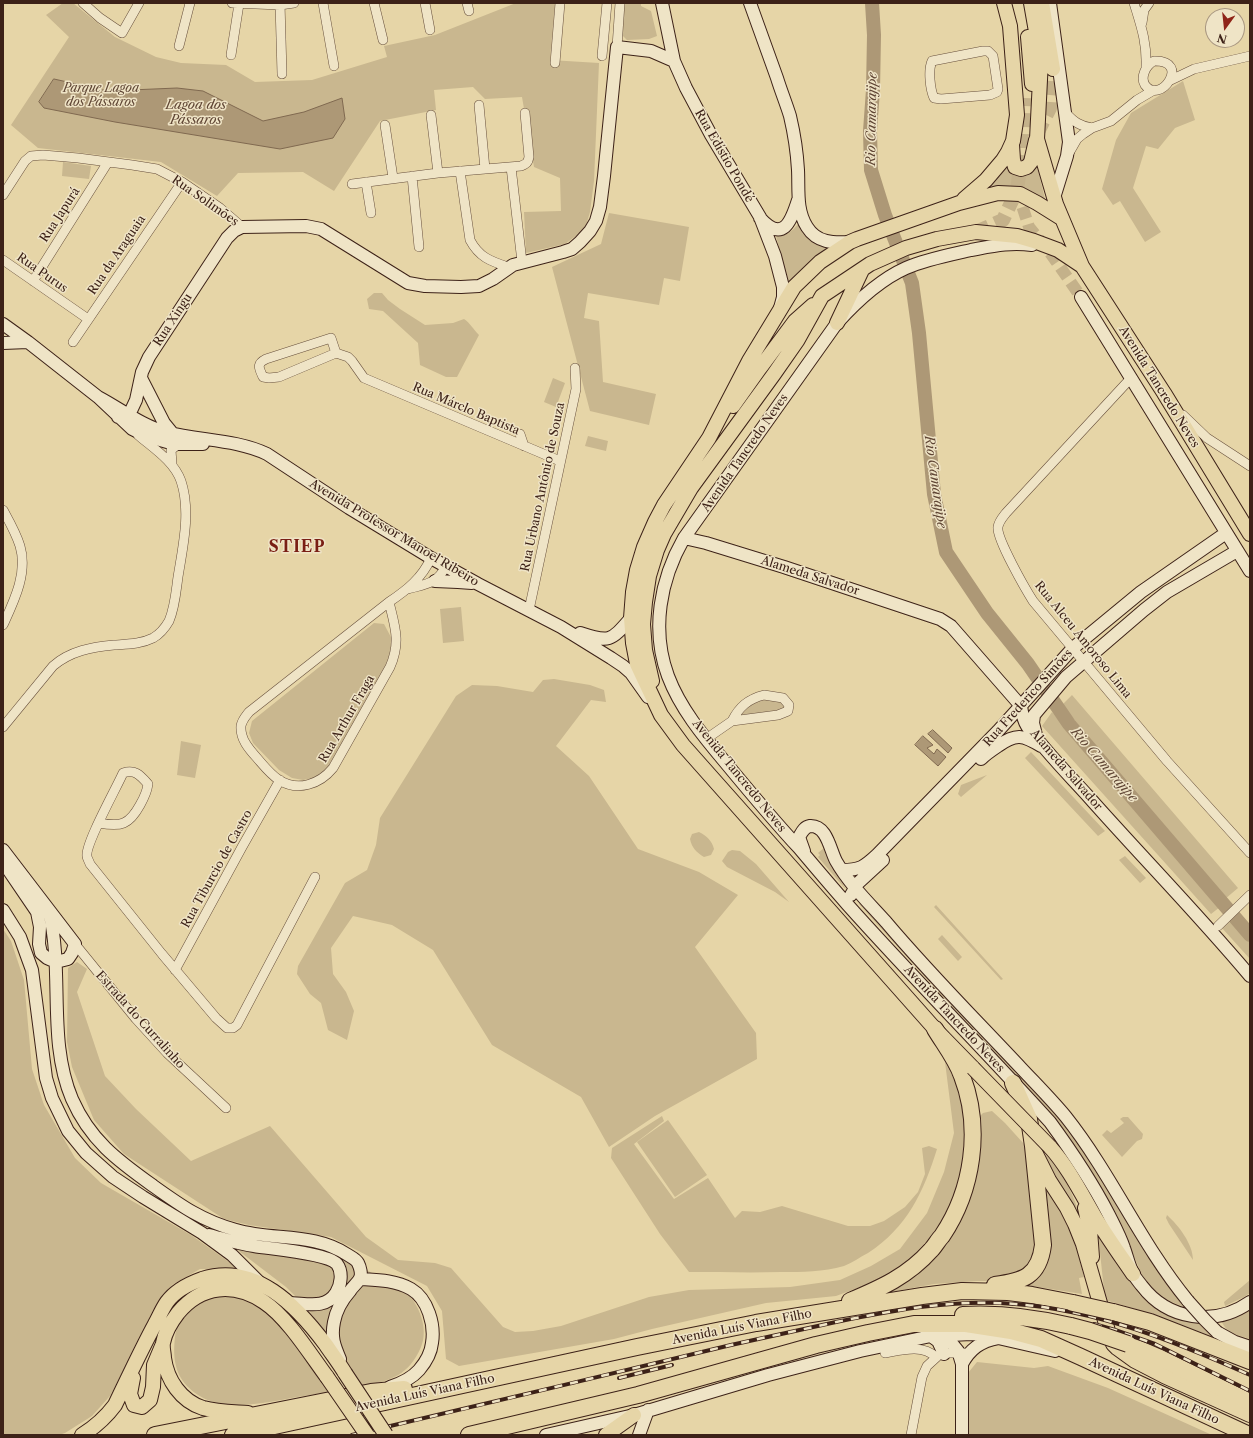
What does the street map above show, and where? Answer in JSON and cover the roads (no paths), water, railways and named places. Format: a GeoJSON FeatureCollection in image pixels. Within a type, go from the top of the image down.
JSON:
{"type":"FeatureCollection","features":[{"type":"Feature","properties":{"kind":"highway"},"geometry":{"type":"LineString","coordinates":[[824,1311],[890,1284],[911,1269],[932,1250],[947,1228],[960,1203],[970,1167],[972,1134],[971,1114],[968,1095],[962,1075],[935,1029]]}},
{"type":"Feature","properties":{"kind":"highway"},"geometry":{"type":"LineString","coordinates":[[962,1291],[1015,1282],[1024,1279],[1037,1265],[1042,1254],[1043,1236],[1029,1119],[1013,1083]]}},
{"type":"Feature","properties":{"kind":"highway","name":"Avenida Luís Viana Filho"},"geometry":{"type":"LineString","coordinates":[[233,1435],[637,1347],[756,1323],[824,1311],[962,1291],[1008,1292],[1032,1295],[1113,1312],[1227,1345],[1250,1359]]}},
{"type":"Feature","properties":{"kind":"highway"},"geometry":{"type":"LineString","coordinates":[[914,1324],[940,1318],[965,1315],[983,1315],[1038,1319],[1071,1326],[1128,1344],[1250,1402]]}},
{"type":"Feature","properties":{"kind":"highway","name":"Avenida Luís Viana Filho"},"geometry":{"type":"LineString","coordinates":[[469,1435],[638,1394],[816,1345],[914,1324],[966,1324],[1011,1331],[1041,1339],[1249,1435]]}},
{"type":"Feature","properties":{"kind":"highway"},"geometry":{"type":"LineString","coordinates":[[155,1435],[371,1392],[488,1380]]}},
{"type":"Feature","properties":{"kind":"main road"},"geometry":{"type":"LineString","coordinates":[[1004,3],[1029,98],[1028,30],[1023,3]]}},
{"type":"Feature","properties":{"kind":"main road"},"geometry":{"type":"LineString","coordinates":[[1010,26],[1017,115],[1012,145],[1013,160],[1015,167],[1022,169],[1027,168],[1031,162],[1037,139],[1041,60],[1031,3]]}},
{"type":"Feature","properties":{"kind":"main road"},"geometry":{"type":"LineString","coordinates":[[1042,3],[1053,69]]}},
{"type":"Feature","properties":{"kind":"main road"},"geometry":{"type":"LineString","coordinates":[[1037,139],[1061,218],[1082,266]]}},
{"type":"Feature","properties":{"kind":"main road"},"geometry":{"type":"LineString","coordinates":[[959,203],[974,192],[986,180],[1004,160],[1012,145]]}},
{"type":"Feature","properties":{"kind":"main road","name":"Avenida Tancredo Neves"},"geometry":{"type":"LineString","coordinates":[[1061,218],[1020,194],[998,193],[959,203],[910,219],[854,241],[820,262],[799,282],[794,287],[780,309],[749,361],[709,438],[654,522],[637,570],[633,592],[631,618],[632,643],[637,664],[661,715],[683,745],[935,1029],[1050,1146],[1059,1157],[1103,1229],[1133,1274]]}},
{"type":"Feature","properties":{"kind":"main road","name":"Avenida Tancredo Neves"},"geometry":{"type":"LineString","coordinates":[[661,715],[645,650],[643,624],[649,576],[658,550],[672,520],[691,488],[797,341],[822,296],[866,267],[906,248],[937,239],[976,232],[1017,236],[1058,250],[1082,266],[1164,393],[1250,534]]}},
{"type":"Feature","properties":{"kind":"main road"},"geometry":{"type":"LineString","coordinates":[[837,323],[866,267]]}},
{"type":"Feature","properties":{"kind":"main road"},"geometry":{"type":"LineString","coordinates":[[709,438],[795,321],[822,296]]}},
{"type":"Feature","properties":{"kind":"main road"},"geometry":{"type":"LineString","coordinates":[[1033,1146],[1049,1180],[1067,1208],[1075,1224],[1083,1244],[1111,1339],[1121,1352],[1164,1376],[1250,1415]]}},
{"type":"Feature","properties":{"kind":"main road"},"geometry":{"type":"LineString","coordinates":[[1080,1191],[1090,1230],[1096,1290]]}},
{"type":"Feature","properties":{"kind":"main road"},"geometry":{"type":"LineString","coordinates":[[82,1435],[109,1414],[115,1405],[148,1336],[167,1302],[178,1291],[197,1281],[208,1277],[226,1275],[244,1278],[260,1283],[288,1303],[311,1325],[344,1371],[386,1435]]}},
{"type":"Feature","properties":{"kind":"main road"},"geometry":{"type":"LineString","coordinates":[[136,1361],[130,1394],[134,1405],[142,1407],[150,1400],[153,1387],[154,1365],[170,1322],[184,1305],[199,1294],[214,1289],[232,1290],[250,1295],[265,1302],[287,1323],[327,1376],[367,1435]]}},
{"type":"Feature","properties":{"kind":"main road"},"geometry":{"type":"LineString","coordinates":[[163,1344],[166,1369],[172,1384],[185,1398],[202,1408],[257,1414]]}},
{"type":"Feature","properties":{"kind":"main road"},"geometry":{"type":"LineString","coordinates":[[606,1435],[634,1415]]}},
{"type":"Feature","properties":{"kind":"street"},"geometry":{"type":"LineString","coordinates":[[83,3],[100,18],[122,33],[138,3]]}},
{"type":"Feature","properties":{"kind":"street"},"geometry":{"type":"LineString","coordinates":[[179,46],[190,3]]}},
{"type":"Feature","properties":{"kind":"street"},"geometry":{"type":"LineString","coordinates":[[231,54],[236,3],[294,3]]}},
{"type":"Feature","properties":{"kind":"street"},"geometry":{"type":"LineString","coordinates":[[323,3],[334,66]]}},
{"type":"Feature","properties":{"kind":"street"},"geometry":{"type":"LineString","coordinates":[[374,3],[383,40]]}},
{"type":"Feature","properties":{"kind":"street"},"geometry":{"type":"LineString","coordinates":[[425,3],[430,30]]}},
{"type":"Feature","properties":{"kind":"street"},"geometry":{"type":"LineString","coordinates":[[555,63],[560,3]]}},
{"type":"Feature","properties":{"kind":"street"},"geometry":{"type":"LineString","coordinates":[[602,56],[607,3]]}},
{"type":"Feature","properties":{"kind":"street"},"geometry":{"type":"LineString","coordinates":[[620,3],[617,47],[651,51],[674,61]]}},
{"type":"Feature","properties":{"kind":"street","name":"Rua Edístio Pondé"},"geometry":{"type":"LineString","coordinates":[[662,3],[674,61],[686,88],[711,135],[760,217],[775,256],[782,280],[783,297],[780,309]]}},
{"type":"Feature","properties":{"kind":"street"},"geometry":{"type":"LineString","coordinates":[[750,3],[790,116],[795,140],[798,169],[798,199],[802,218],[808,228],[821,240],[834,243],[854,241]]}},
{"type":"Feature","properties":{"kind":"street"},"geometry":{"type":"LineString","coordinates":[[1050,3],[1069,142],[1067,156],[1054,198]]}},
{"type":"Feature","properties":{"kind":"street"},"geometry":{"type":"LineString","coordinates":[[1134,3],[1142,25],[1147,51],[1144,83],[1137,100]]}},
{"type":"Feature","properties":{"kind":"street"},"geometry":{"type":"LineString","coordinates":[[1142,25],[1144,10],[1149,3]]}},
{"type":"Feature","properties":{"kind":"street"},"geometry":{"type":"LineString","coordinates":[[280,4],[282,74]]}},
{"type":"Feature","properties":{"kind":"street"},"geometry":{"type":"LineString","coordinates":[[651,51],[661,49],[666,46],[670,39]]}},
{"type":"Feature","properties":{"kind":"street","name":"Rua Solimões"},"geometry":{"type":"LineString","coordinates":[[3,195],[28,158],[31,156],[146,166],[166,173],[182,182],[214,204],[242,227],[306,226],[321,229],[398,277],[416,286],[461,288],[479,286],[493,279],[508,267],[572,249],[590,231],[596,220],[600,207],[617,47]]}},
{"type":"Feature","properties":{"kind":"street"},"geometry":{"type":"LineString","coordinates":[[988,51],[993,56],[996,75],[998,89],[995,94],[941,99],[933,97],[930,67],[932,61],[935,59],[988,51]]}},
{"type":"Feature","properties":{"kind":"street"},"geometry":{"type":"LineString","coordinates":[[1147,51],[1159,61],[1170,67],[1194,69]]}},
{"type":"Feature","properties":{"kind":"street"},"geometry":{"type":"LineString","coordinates":[[1067,156],[1078,140],[1092,128],[1111,121],[1137,100],[1154,90],[1164,87],[1171,80],[1194,69],[1250,56]]}},
{"type":"Feature","properties":{"kind":"street"},"geometry":{"type":"LineString","coordinates":[[1146,67],[1149,63],[1159,61]]}},
{"type":"Feature","properties":{"kind":"street"},"geometry":{"type":"LineString","coordinates":[[1170,67],[1172,71],[1171,80]]}},
{"type":"Feature","properties":{"kind":"street"},"geometry":{"type":"LineString","coordinates":[[996,75],[1014,73]]}},
{"type":"Feature","properties":{"kind":"street"},"geometry":{"type":"LineString","coordinates":[[1144,83],[1150,89],[1154,90]]}},
{"type":"Feature","properties":{"kind":"street"},"geometry":{"type":"LineString","coordinates":[[479,105],[485,169]]}},
{"type":"Feature","properties":{"kind":"street"},"geometry":{"type":"LineString","coordinates":[[352,184],[438,173],[521,166],[528,162],[525,113]]}},
{"type":"Feature","properties":{"kind":"street"},"geometry":{"type":"LineString","coordinates":[[1066,113],[1081,126],[1092,128]]}},
{"type":"Feature","properties":{"kind":"street"},"geometry":{"type":"LineString","coordinates":[[431,115],[438,173]]}},
{"type":"Feature","properties":{"kind":"street"},"geometry":{"type":"LineString","coordinates":[[385,125],[393,178]]}},
{"type":"Feature","properties":{"kind":"street","name":"Rua Japurá"},"geometry":{"type":"LineString","coordinates":[[33,281],[108,162]]}},
{"type":"Feature","properties":{"kind":"street"},"geometry":{"type":"LineString","coordinates":[[510,167],[522,262]]}},
{"type":"Feature","properties":{"kind":"street"},"geometry":{"type":"LineString","coordinates":[[460,171],[470,240],[474,248],[481,255],[489,260],[508,267]]}},
{"type":"Feature","properties":{"kind":"street"},"geometry":{"type":"LineString","coordinates":[[412,176],[419,247]]}},
{"type":"Feature","properties":{"kind":"street","name":"Rua da Araguaia"},"geometry":{"type":"LineString","coordinates":[[73,342],[182,182]]}},
{"type":"Feature","properties":{"kind":"street"},"geometry":{"type":"LineString","coordinates":[[366,182],[371,212]]}},
{"type":"Feature","properties":{"kind":"street"},"geometry":{"type":"LineString","coordinates":[[760,217],[771,227],[778,230],[784,228],[789,224],[793,216],[798,199]]}},
{"type":"Feature","properties":{"kind":"street","name":"Rua Xingu"},"geometry":{"type":"LineString","coordinates":[[124,416],[136,400],[142,372],[149,357],[227,238],[234,231],[242,227]]}},
{"type":"Feature","properties":{"kind":"street","name":"Avenida Tancredo Neves"},"geometry":{"type":"LineString","coordinates":[[1058,250],[1013,243],[1000,244],[932,260],[904,269],[879,284],[853,306],[837,323],[684,538],[677,550],[668,572],[662,596],[659,638],[664,663],[674,690],[683,706],[706,739],[761,806],[847,904],[1050,1122],[1078,1162],[1109,1215],[1124,1246],[1133,1274],[1153,1298],[1162,1304],[1187,1315],[1212,1317],[1234,1312],[1250,1302]]}},
{"type":"Feature","properties":{"kind":"street","name":"Rua Purus"},"geometry":{"type":"LineString","coordinates":[[3,260],[88,319]]}},
{"type":"Feature","properties":{"kind":"street","name":"Avenida Tancredo Neves"},"geometry":{"type":"LineString","coordinates":[[1081,297],[1250,571]]}},
{"type":"Feature","properties":{"kind":"street","name":"Avenida Professor Manoel Ribeiro"},"geometry":{"type":"LineString","coordinates":[[3,327],[28,342],[124,416],[173,434],[247,446],[267,454],[349,508],[431,558],[561,627],[623,666],[631,673],[661,715]]}},
{"type":"Feature","properties":{"kind":"street"},"geometry":{"type":"LineString","coordinates":[[331,338],[336,353],[279,377],[269,378],[263,376],[259,365],[266,359],[331,338]]}},
{"type":"Feature","properties":{"kind":"street"},"geometry":{"type":"LineString","coordinates":[[3,343],[28,342]]}},
{"type":"Feature","properties":{"kind":"street","name":"Rua Márclo Baptista"},"geometry":{"type":"LineString","coordinates":[[336,353],[352,361],[364,378],[560,462]]}},
{"type":"Feature","properties":{"kind":"street","name":"Rua Urbano Antônio de Souza"},"geometry":{"type":"LineString","coordinates":[[529,610],[576,389],[575,368]]}},
{"type":"Feature","properties":{"kind":"street"},"geometry":{"type":"LineString","coordinates":[[141,378],[164,423],[173,434]]}},
{"type":"Feature","properties":{"kind":"street","name":"Rua Alceu Amoroso Lima"},"geometry":{"type":"LineString","coordinates":[[1131,378],[1006,513],[998,526],[998,531],[1025,589],[1033,601],[1167,760],[1250,853]]}},
{"type":"Feature","properties":{"kind":"street"},"geometry":{"type":"LineString","coordinates":[[1164,393],[1187,421],[1213,442],[1250,466]]}},
{"type":"Feature","properties":{"kind":"street","name":"Avenida Professor Manoel Ribeiro"},"geometry":{"type":"LineString","coordinates":[[124,416],[132,429],[146,436],[179,444],[226,443]]}},
{"type":"Feature","properties":{"kind":"street"},"geometry":{"type":"LineString","coordinates":[[3,727],[60,659],[68,654],[86,650],[142,642],[160,634],[171,616],[181,558],[186,513],[181,480],[172,464],[132,429]]}},
{"type":"Feature","properties":{"kind":"street"},"geometry":{"type":"LineString","coordinates":[[520,434],[524,446]]}},
{"type":"Feature","properties":{"kind":"street"},"geometry":{"type":"LineString","coordinates":[[172,464],[171,450],[179,444]]}},
{"type":"Feature","properties":{"kind":"street"},"geometry":{"type":"LineString","coordinates":[[3,510],[20,546],[23,559],[21,581],[3,623]]}},
{"type":"Feature","properties":{"kind":"street","name":"Rua Frederico Simões"},"geometry":{"type":"LineString","coordinates":[[842,870],[853,870],[867,864],[998,732],[1073,648],[1141,592],[1226,533]]}},
{"type":"Feature","properties":{"kind":"street","name":"Alameda Salvador"},"geometry":{"type":"LineString","coordinates":[[684,538],[706,543],[784,567],[940,619],[951,626],[1021,706],[1026,725],[1036,737],[1125,838],[1212,931],[1250,976]]}},
{"type":"Feature","properties":{"kind":"street","name":"Rua Frederico Simões"},"geometry":{"type":"LineString","coordinates":[[1036,737],[1033,723],[1034,715],[1066,677],[1167,592],[1237,550]]}},
{"type":"Feature","properties":{"kind":"street","name":"Rua Arthur Fraga"},"geometry":{"type":"LineString","coordinates":[[389,602],[397,637],[395,657],[333,768],[326,776],[307,785],[294,785],[280,780],[268,770],[245,743],[241,726],[244,719],[249,712],[389,602],[408,589],[423,573],[431,558]]}},
{"type":"Feature","properties":{"kind":"street"},"geometry":{"type":"LineString","coordinates":[[435,581],[442,574],[446,566]]}},
{"type":"Feature","properties":{"kind":"street"},"geometry":{"type":"LineString","coordinates":[[435,581],[478,584]]}},
{"type":"Feature","properties":{"kind":"street","name":"Rua Arthur Fraga"},"geometry":{"type":"LineString","coordinates":[[408,589],[435,581]]}},
{"type":"Feature","properties":{"kind":"street","name":"Avenida Professor Manoel Ribeiro"},"geometry":{"type":"LineString","coordinates":[[561,627],[598,638],[606,638],[614,636],[631,618]]}},
{"type":"Feature","properties":{"kind":"street"},"geometry":{"type":"LineString","coordinates":[[706,739],[732,721],[746,702],[754,698],[764,695],[783,698],[790,708],[786,713],[732,721]]}},
{"type":"Feature","properties":{"kind":"street"},"geometry":{"type":"LineString","coordinates":[[985,755],[998,732]]}},
{"type":"Feature","properties":{"kind":"street","name":"Rua Frederico Simões"},"geometry":{"type":"LineString","coordinates":[[847,904],[858,883],[917,826],[985,755],[1011,737],[1019,736],[1029,739],[1047,749]]}},
{"type":"Feature","properties":{"kind":"street"},"geometry":{"type":"LineString","coordinates":[[99,823],[115,825],[122,824],[130,821],[135,815],[147,791],[148,784],[139,774],[130,771],[124,773],[99,823],[87,850],[86,856],[90,864],[175,970],[216,1018],[228,1028],[234,1028],[238,1025],[315,877]]}},
{"type":"Feature","properties":{"kind":"street","name":"Rua Tiburcio de Castro"},"geometry":{"type":"LineString","coordinates":[[175,970],[280,780]]}},
{"type":"Feature","properties":{"kind":"street"},"geometry":{"type":"LineString","coordinates":[[917,826],[921,813],[928,806],[929,802]]}},
{"type":"Feature","properties":{"kind":"street"},"geometry":{"type":"LineString","coordinates":[[806,856],[799,836],[806,828],[812,826],[823,831],[835,859],[855,888],[898,937],[1066,1117],[1132,1216],[1162,1266],[1188,1301],[1227,1345],[1250,1347]]}},
{"type":"Feature","properties":{"kind":"street"},"geometry":{"type":"LineString","coordinates":[[3,850],[74,944],[72,953],[68,959]]}},
{"type":"Feature","properties":{"kind":"street"},"geometry":{"type":"LineString","coordinates":[[3,862],[37,912],[40,926],[39,944],[42,953],[47,958],[56,962],[68,959],[86,959]]}},
{"type":"Feature","properties":{"kind":"street"},"geometry":{"type":"LineString","coordinates":[[1218,926],[1249,896]]}},
{"type":"Feature","properties":{"kind":"street"},"geometry":{"type":"LineString","coordinates":[[3,910],[22,942],[32,970],[46,1078],[54,1104],[68,1131],[86,1153],[113,1177],[202,1233],[232,1255],[260,1283]]}},
{"type":"Feature","properties":{"kind":"street"},"geometry":{"type":"LineString","coordinates":[[50,911],[56,962],[57,1019],[60,1050],[66,1082],[79,1113],[96,1139],[106,1150],[193,1214],[216,1224],[238,1231],[298,1238],[338,1249],[357,1261],[361,1272],[360,1279],[350,1290],[340,1306],[334,1321],[332,1338],[344,1371]]}},
{"type":"Feature","properties":{"kind":"street","name":"Estrada do Curralinho"},"geometry":{"type":"LineString","coordinates":[[74,944],[136,1019],[167,1053],[226,1108]]}},
{"type":"Feature","properties":{"kind":"street"},"geometry":{"type":"LineString","coordinates":[[202,1233],[253,1246],[325,1257],[337,1264],[341,1274],[340,1285],[330,1300],[314,1306],[288,1303]]}},
{"type":"Feature","properties":{"kind":"street"},"geometry":{"type":"LineString","coordinates":[[360,1279],[387,1281],[412,1290],[421,1298],[430,1313],[432,1329],[431,1349],[427,1359],[418,1372],[399,1384],[371,1392]]}},
{"type":"Feature","properties":{"kind":"street","name":"Avenida Luís Viana Filho"},"geometry":{"type":"LineString","coordinates":[[546,1435],[634,1415],[768,1375],[875,1348],[931,1336],[970,1334],[1002,1338],[1082,1357]]}},
{"type":"Feature","properties":{"kind":"street"},"geometry":{"type":"LineString","coordinates":[[945,1335],[956,1346],[963,1357],[962,1435]]}},
{"type":"Feature","properties":{"kind":"street"},"geometry":{"type":"LineString","coordinates":[[931,1336],[938,1341],[940,1356]]}},
{"type":"Feature","properties":{"kind":"street"},"geometry":{"type":"LineString","coordinates":[[885,1352],[914,1348],[940,1356],[963,1357],[982,1343],[1002,1338]]}},
{"type":"Feature","properties":{"kind":"street"},"geometry":{"type":"LineString","coordinates":[[911,1435],[924,1370],[929,1363],[940,1356]]}},
{"type":"Feature","properties":{"kind":"street"},"geometry":{"type":"LineString","coordinates":[[639,1435],[648,1410]]}},
{"type":"Feature","properties":{"kind":"water","name":"Lagoa dos Pássaros"},"geometry":{"type":"Polygon","coordinates":[[[54,79],[107,91],[177,88],[203,91],[263,121],[304,112],[342,98],[345,119],[333,138],[280,149],[115,122],[44,108],[39,102],[54,79]]]}},
{"type":"Feature","properties":{"kind":"water"},"geometry":{"type":"Polygon","coordinates":[[[933,730],[952,748],[948,753],[928,734],[933,730]]]}},
{"type":"Feature","properties":{"kind":"water"},"geometry":{"type":"Polygon","coordinates":[[[923,736],[933,745],[927,748],[934,754],[937,749],[946,757],[938,766],[915,745],[923,736]]]}},
{"type":"Feature","properties":{"kind":"waterway","name":"Rio Camarajipe"},"geometry":{"type":"LineString","coordinates":[[872,3],[874,35],[873,90],[870,131],[871,170],[885,215],[912,283],[919,333],[934,494],[946,552],[987,613],[1028,664],[1069,724],[1250,935]]}},
{"type":"Feature","properties":{"kind":"tunnel"},"geometry":{"type":"LineString","coordinates":[[1037,134],[1050,108],[1053,69]]}},
{"type":"Feature","properties":{"kind":"tunnel"},"geometry":{"type":"LineString","coordinates":[[976,232],[1003,220],[1017,190],[1022,154],[1024,98]]}},
{"type":"Feature","properties":{"kind":"tunnel"},"geometry":{"type":"LineString","coordinates":[[1017,190],[1029,227],[1051,254],[1081,297]]}},
{"type":"Feature","properties":{"kind":"railway"},"geometry":{"type":"LineString","coordinates":[[352,1435],[757,1339],[881,1313],[947,1304],[992,1303],[1046,1307],[1106,1320],[1136,1329],[1194,1351],[1250,1375]]}},
{"type":"Feature","properties":{"kind":"railway"},"geometry":{"type":"LineString","coordinates":[[1094,1324],[1155,1344],[1250,1391]]}},
{"type":"Feature","properties":{"kind":"railway"},"geometry":{"type":"LineString","coordinates":[[619,1378],[672,1365]]}},
{"type":"Feature","properties":{"kind":"district","name":"STIEP"},"geometry":{"type":"Point","coordinates":[297,547]}},
{"type":"Feature","properties":{"kind":"park label","name":"Parque Lagoa dos Pássaros"},"geometry":{"type":"Point","coordinates":[101,96]}}]}
